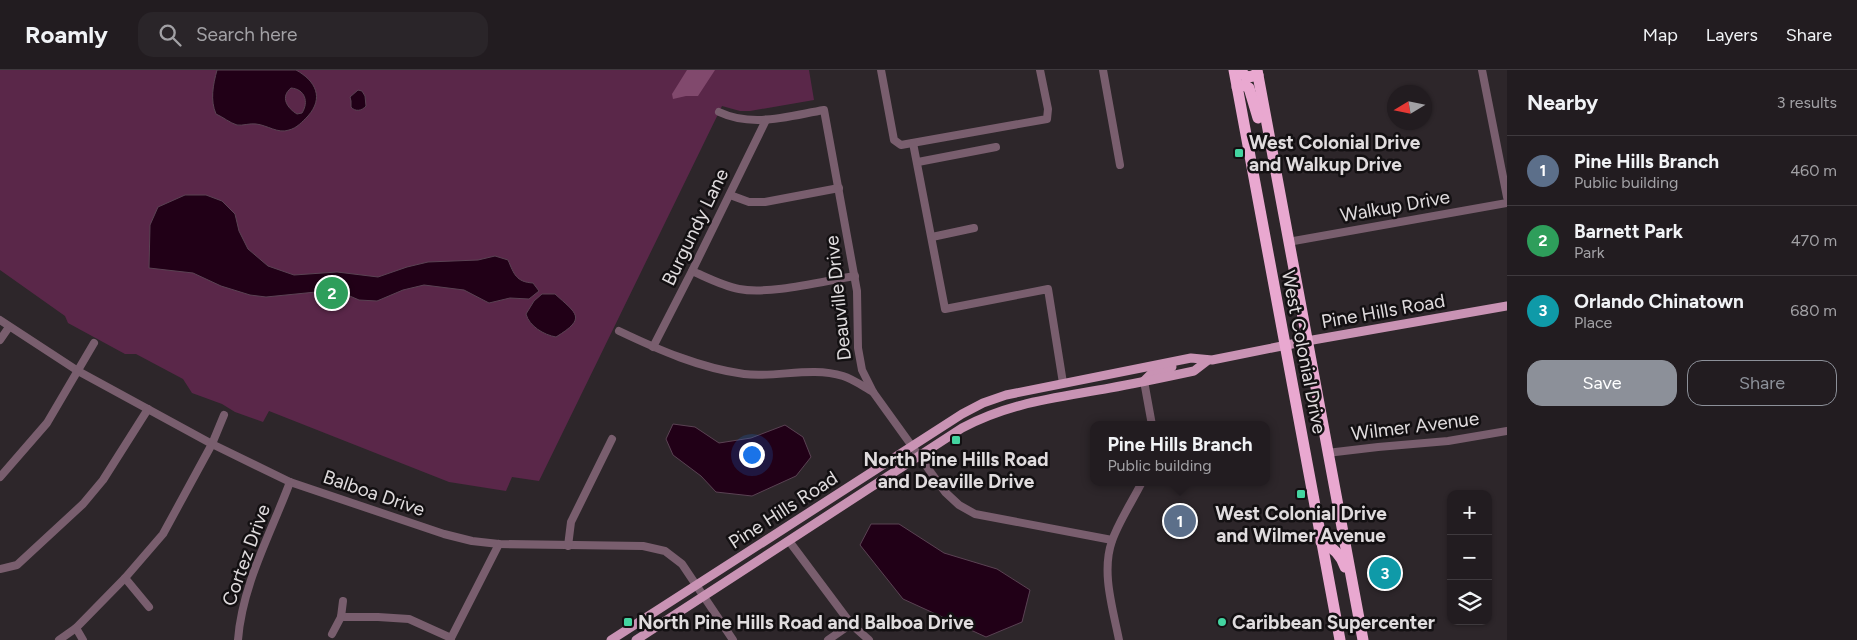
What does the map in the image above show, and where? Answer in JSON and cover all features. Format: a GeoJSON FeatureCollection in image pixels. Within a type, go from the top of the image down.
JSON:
{"type":"FeatureCollection","features":[{"type":"Feature","properties":{"kind":"highway","name":"West Colonial Drive"},"geometry":{"type":"LineString","coordinates":[[1234,70],[1340,640]]}},
{"type":"Feature","properties":{"kind":"highway"},"geometry":{"type":"LineString","coordinates":[[1241,70],[1248,77],[1258,73]]}},
{"type":"Feature","properties":{"kind":"highway","name":"West Colonial Drive"},"geometry":{"type":"LineString","coordinates":[[1258,73],[1363,640]]}},
{"type":"Feature","properties":{"kind":"highway"},"geometry":{"type":"LineString","coordinates":[[1237,86],[1244,85],[1249,88],[1255,103],[1261,131],[1270,141]]}},
{"type":"Feature","properties":{"kind":"highway"},"geometry":{"type":"LineString","coordinates":[[1321,542],[1336,551],[1344,563],[1353,587]]}},
{"type":"Feature","properties":{"kind":"main road","name":"Pine Hills Road"},"geometry":{"type":"LineString","coordinates":[[611,640],[911,446],[983,404],[1006,394],[1192,358],[1207,361],[1285,345],[1507,306]]}},
{"type":"Feature","properties":{"kind":"main road"},"geometry":{"type":"LineString","coordinates":[[1144,381],[1151,374],[1171,368],[1180,361]]}},
{"type":"Feature","properties":{"kind":"main road","name":"Pine Hills Road"},"geometry":{"type":"LineString","coordinates":[[636,640],[962,428],[983,417],[1009,407],[1194,371],[1207,361]]}},
{"type":"Feature","properties":{"kind":"street"},"geometry":{"type":"LineString","coordinates":[[881,70],[894,140],[901,145],[1047,119],[1048,109],[1040,70]]}},
{"type":"Feature","properties":{"kind":"street"},"geometry":{"type":"LineString","coordinates":[[1102,70],[1120,165]]}},
{"type":"Feature","properties":{"kind":"street"},"geometry":{"type":"LineString","coordinates":[[1482,70],[1507,197]]}},
{"type":"Feature","properties":{"kind":"street","name":"Deauville Drive"},"geometry":{"type":"LineString","coordinates":[[766,120],[824,110],[855,276],[858,348],[862,370],[873,392],[945,492],[959,505],[975,514],[1112,540]]}},
{"type":"Feature","properties":{"kind":"street"},"geometry":{"type":"LineString","coordinates":[[719,112],[746,120],[766,120]]}},
{"type":"Feature","properties":{"kind":"street","name":"Burgundy Lane"},"geometry":{"type":"LineString","coordinates":[[653,347],[766,120]]}},
{"type":"Feature","properties":{"kind":"street"},"geometry":{"type":"LineString","coordinates":[[913,142],[945,309],[1048,289],[1064,383]]}},
{"type":"Feature","properties":{"kind":"street"},"geometry":{"type":"LineString","coordinates":[[918,162],[996,147]]}},
{"type":"Feature","properties":{"kind":"street"},"geometry":{"type":"LineString","coordinates":[[730,195],[749,202],[765,202],[839,188]]}},
{"type":"Feature","properties":{"kind":"street","name":"Walkup Drive"},"geometry":{"type":"LineString","coordinates":[[1288,242],[1507,203]]}},
{"type":"Feature","properties":{"kind":"street"},"geometry":{"type":"LineString","coordinates":[[932,237],[974,228]]}},
{"type":"Feature","properties":{"kind":"street"},"geometry":{"type":"LineString","coordinates":[[692,271],[722,284],[740,289],[755,290],[770,290],[855,276]]}},
{"type":"Feature","properties":{"kind":"street","name":"Balboa Drive"},"geometry":{"type":"LineString","coordinates":[[0,320],[78,371],[212,444],[290,482],[444,534],[472,541],[499,544],[643,546],[665,551],[682,564],[733,640]]}},
{"type":"Feature","properties":{"kind":"street"},"geometry":{"type":"LineString","coordinates":[[0,340],[9,327]]}},
{"type":"Feature","properties":{"kind":"street"},"geometry":{"type":"LineString","coordinates":[[619,331],[653,347],[693,362],[746,374],[769,375],[825,372],[845,376],[873,392]]}},
{"type":"Feature","properties":{"kind":"street"},"geometry":{"type":"LineString","coordinates":[[0,477],[47,423],[94,343]]}},
{"type":"Feature","properties":{"kind":"street"},"geometry":{"type":"LineString","coordinates":[[1144,381],[1151,421]]}},
{"type":"Feature","properties":{"kind":"street"},"geometry":{"type":"LineString","coordinates":[[0,569],[17,565],[83,504],[103,480],[148,409]]}},
{"type":"Feature","properties":{"kind":"street"},"geometry":{"type":"LineString","coordinates":[[59,640],[76,628],[125,578],[163,534],[212,444],[224,415]]}},
{"type":"Feature","properties":{"kind":"street","name":"Wilmer Avenue"},"geometry":{"type":"LineString","coordinates":[[1327,453],[1378,446],[1448,441],[1507,430]]}},
{"type":"Feature","properties":{"kind":"street"},"geometry":{"type":"LineString","coordinates":[[568,546],[571,522],[612,439]]}},
{"type":"Feature","properties":{"kind":"street","name":"Cortez Drive"},"geometry":{"type":"LineString","coordinates":[[238,640],[239,621],[245,597],[290,482]]}},
{"type":"Feature","properties":{"kind":"street"},"geometry":{"type":"LineString","coordinates":[[1119,640],[1108,583],[1108,561],[1112,540],[1140,486]]}},
{"type":"Feature","properties":{"kind":"street"},"geometry":{"type":"LineString","coordinates":[[789,541],[851,624],[869,640]]}},
{"type":"Feature","properties":{"kind":"street"},"geometry":{"type":"LineString","coordinates":[[342,618],[378,617],[409,620],[451,639],[499,544]]}},
{"type":"Feature","properties":{"kind":"street"},"geometry":{"type":"LineString","coordinates":[[125,578],[149,607]]}},
{"type":"Feature","properties":{"kind":"street"},"geometry":{"type":"LineString","coordinates":[[332,634],[342,618],[343,601]]}},
{"type":"Feature","properties":{"kind":"street"},"geometry":{"type":"LineString","coordinates":[[828,640],[851,624]]}},
{"type":"Feature","properties":{"kind":"street"},"geometry":{"type":"LineString","coordinates":[[76,628],[83,640]]}},
{"type":"Feature","properties":{"kind":"shaded area"},"geometry":{"type":"Polygon","coordinates":[[[0,70],[809,70],[814,100],[750,111],[740,111],[722,106],[539,481],[512,477],[506,491],[449,482],[269,411],[263,422],[235,412],[222,404],[192,393],[183,379],[136,354],[125,354],[68,323],[65,316],[0,270],[0,70]]]}},
{"type":"Feature","properties":{"kind":"shaded area"},"geometry":{"type":"Polygon","coordinates":[[[217,70],[296,70],[309,79],[313,85],[317,96],[316,103],[308,116],[297,126],[289,130],[281,131],[256,124],[237,125],[216,114],[214,109],[213,87],[217,70]],[[291,88],[285,99],[290,109],[297,114],[302,113],[305,101],[302,93],[291,88]]]}},
{"type":"Feature","properties":{"kind":"shaded area"},"geometry":{"type":"Polygon","coordinates":[[[687,70],[715,70],[698,96],[673,99],[672,94],[687,70]]]}},
{"type":"Feature","properties":{"kind":"shaded area"},"geometry":{"type":"Polygon","coordinates":[[[358,90],[362,91],[365,96],[366,106],[363,109],[356,110],[351,107],[350,97],[358,90]]]}},
{"type":"Feature","properties":{"kind":"shaded area"},"geometry":{"type":"Polygon","coordinates":[[[185,195],[206,195],[222,201],[235,214],[239,231],[248,249],[268,266],[294,275],[337,272],[378,277],[428,262],[478,260],[495,256],[508,260],[519,279],[533,283],[539,291],[529,299],[510,298],[489,303],[464,290],[424,285],[403,290],[377,301],[359,300],[336,290],[266,297],[250,295],[221,286],[193,273],[149,268],[150,225],[158,207],[185,195]]]}},
{"type":"Feature","properties":{"kind":"shaded area"},"geometry":{"type":"Polygon","coordinates":[[[542,294],[555,294],[569,306],[575,316],[572,325],[556,337],[538,329],[530,322],[526,314],[534,301],[542,294]]]}},
{"type":"Feature","properties":{"kind":"shaded area"},"geometry":{"type":"Polygon","coordinates":[[[673,424],[695,427],[719,443],[751,438],[785,425],[803,437],[811,457],[796,476],[752,496],[716,492],[701,476],[673,455],[666,439],[673,424]]]}},
{"type":"Feature","properties":{"kind":"shaded area"},"geometry":{"type":"Polygon","coordinates":[[[871,524],[899,524],[944,553],[997,569],[1030,590],[1022,622],[986,637],[903,599],[860,545],[871,524]]]}},
{"type":"Feature","properties":{"kind":"place","name":"West Colonial Drive and Walkup Drive"},"geometry":{"type":"Point","coordinates":[1239,153]}},
{"type":"Feature","properties":{"kind":"place","name":"Barnett Park"},"geometry":{"type":"Point","coordinates":[332,293]}},
{"type":"Feature","properties":{"kind":"place","name":"North Pine Hills Road and Deaville Drive"},"geometry":{"type":"Point","coordinates":[956,440]}},
{"type":"Feature","properties":{"kind":"place","name":"West Colonial Drive and Wilmer Avenue"},"geometry":{"type":"Point","coordinates":[1301,494]}},
{"type":"Feature","properties":{"kind":"place","name":"Pine Hills Branch"},"geometry":{"type":"Point","coordinates":[1180,521]}},
{"type":"Feature","properties":{"kind":"place","name":"Orlando Chinatown"},"geometry":{"type":"Point","coordinates":[1385,573]}},
{"type":"Feature","properties":{"kind":"place","name":"North Pine Hills Road and Balboa Drive"},"geometry":{"type":"Point","coordinates":[628,622]}},
{"type":"Feature","properties":{"kind":"place","name":"Caribbean Supercenter"},"geometry":{"type":"Point","coordinates":[1222,622]}}]}
